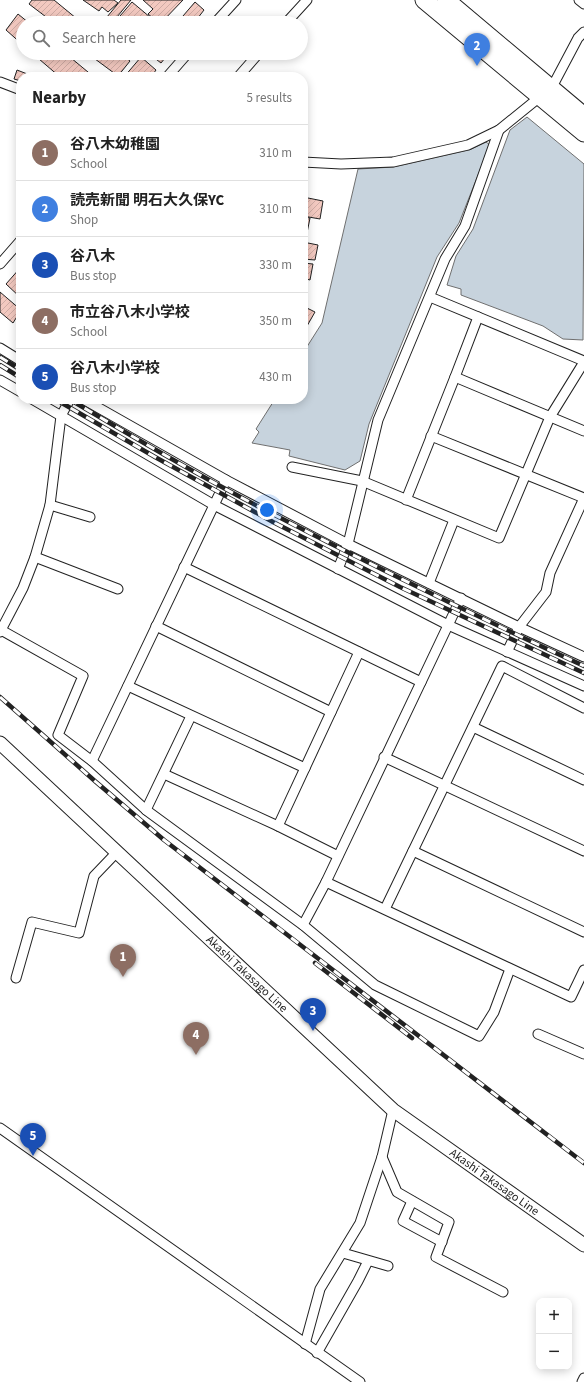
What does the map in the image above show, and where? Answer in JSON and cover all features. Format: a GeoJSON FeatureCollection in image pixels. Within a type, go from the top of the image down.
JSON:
{"type":"FeatureCollection","features":[{"type":"Feature","properties":{"kind":"highway"},"geometry":{"type":"LineString","coordinates":[[424,0],[546,93],[567,102],[582,126]]}},
{"type":"Feature","properties":{"kind":"highway"},"geometry":{"type":"LineString","coordinates":[[446,0],[582,126]]}},
{"type":"Feature","properties":{"kind":"main road","name":"Akashi Takasago Line"},"geometry":{"type":"LineString","coordinates":[[0,743],[393,1110],[584,1245]]}},
{"type":"Feature","properties":{"kind":"street"},"geometry":{"type":"LineString","coordinates":[[221,16],[236,0]]}},
{"type":"Feature","properties":{"kind":"street"},"geometry":{"type":"LineString","coordinates":[[292,16],[307,0]]}},
{"type":"Feature","properties":{"kind":"street"},"geometry":{"type":"LineString","coordinates":[[579,0],[584,4]]}},
{"type":"Feature","properties":{"kind":"street"},"geometry":{"type":"LineString","coordinates":[[308,162],[341,164],[393,162],[468,145],[499,130],[546,93],[578,38],[584,32]]}},
{"type":"Feature","properties":{"kind":"street"},"geometry":{"type":"LineString","coordinates":[[171,72],[182,60]]}},
{"type":"Feature","properties":{"kind":"street"},"geometry":{"type":"LineString","coordinates":[[242,72],[253,60]]}},
{"type":"Feature","properties":{"kind":"street"},"geometry":{"type":"LineString","coordinates":[[0,82],[16,88]]}},
{"type":"Feature","properties":{"kind":"street"},"geometry":{"type":"LineString","coordinates":[[338,569],[348,544],[362,481],[378,420],[445,259],[465,226],[499,130]]}},
{"type":"Feature","properties":{"kind":"street"},"geometry":{"type":"LineString","coordinates":[[0,264],[16,246]]}},
{"type":"Feature","properties":{"kind":"street"},"geometry":{"type":"LineString","coordinates":[[292,467],[362,481],[499,538],[550,417],[584,361],[430,296]]}},
{"type":"Feature","properties":{"kind":"street"},"geometry":{"type":"LineString","coordinates":[[406,500],[456,378],[478,317]]}},
{"type":"Feature","properties":{"kind":"street"},"geometry":{"type":"LineString","coordinates":[[0,348],[16,358]]}},
{"type":"Feature","properties":{"kind":"street"},"geometry":{"type":"LineString","coordinates":[[456,378],[584,431]]}},
{"type":"Feature","properties":{"kind":"street"},"geometry":{"type":"LineString","coordinates":[[0,380],[16,389]]}},
{"type":"Feature","properties":{"kind":"street"},"geometry":{"type":"LineString","coordinates":[[41,404],[214,505],[448,625],[584,686]]}},
{"type":"Feature","properties":{"kind":"street"},"geometry":{"type":"LineString","coordinates":[[67,404],[61,416],[50,506],[35,556],[23,588],[0,631],[83,676],[58,735],[92,761],[146,810],[303,925],[375,985],[479,1036],[494,1012],[510,969]]}},
{"type":"Feature","properties":{"kind":"street"},"geometry":{"type":"LineString","coordinates":[[92,404],[226,480],[348,544],[584,657]]}},
{"type":"Feature","properties":{"kind":"street"},"geometry":{"type":"LineString","coordinates":[[431,436],[584,498],[550,572],[546,592],[519,627],[507,652]]}},
{"type":"Feature","properties":{"kind":"street"},"geometry":{"type":"LineString","coordinates":[[92,761],[226,480]]}},
{"type":"Feature","properties":{"kind":"street"},"geometry":{"type":"LineString","coordinates":[[50,506],[90,517]]}},
{"type":"Feature","properties":{"kind":"street"},"geometry":{"type":"LineString","coordinates":[[429,583],[454,520]]}},
{"type":"Feature","properties":{"kind":"street"},"geometry":{"type":"LineString","coordinates":[[35,556],[118,589]]}},
{"type":"Feature","properties":{"kind":"street"},"geometry":{"type":"LineString","coordinates":[[184,567],[421,682]]}},
{"type":"Feature","properties":{"kind":"street"},"geometry":{"type":"LineString","coordinates":[[303,925],[326,882],[384,757],[461,598]]}},
{"type":"Feature","properties":{"kind":"street"},"geometry":{"type":"LineString","coordinates":[[156,626],[331,712]]}},
{"type":"Feature","properties":{"kind":"street"},"geometry":{"type":"LineString","coordinates":[[278,826],[359,652]]}},
{"type":"Feature","properties":{"kind":"street"},"geometry":{"type":"LineString","coordinates":[[385,909],[502,666],[584,708]]}},
{"type":"Feature","properties":{"kind":"street"},"geometry":{"type":"LineString","coordinates":[[128,686],[305,768]]}},
{"type":"Feature","properties":{"kind":"street"},"geometry":{"type":"LineString","coordinates":[[146,810],[191,716]]}},
{"type":"Feature","properties":{"kind":"street"},"geometry":{"type":"LineString","coordinates":[[473,727],[584,780]]}},
{"type":"Feature","properties":{"kind":"street"},"geometry":{"type":"LineString","coordinates":[[384,757],[584,851]]}},
{"type":"Feature","properties":{"kind":"street"},"geometry":{"type":"LineString","coordinates":[[164,774],[278,826],[338,856]]}},
{"type":"Feature","properties":{"kind":"street"},"geometry":{"type":"LineString","coordinates":[[413,851],[584,932]]}},
{"type":"Feature","properties":{"kind":"street"},"geometry":{"type":"LineString","coordinates":[[16,978],[32,922],[79,933],[94,876],[117,852]]}},
{"type":"Feature","properties":{"kind":"street"},"geometry":{"type":"LineString","coordinates":[[326,882],[571,997],[584,970]]}},
{"type":"Feature","properties":{"kind":"street"},"geometry":{"type":"LineString","coordinates":[[538,1034],[584,1054]]}},
{"type":"Feature","properties":{"kind":"street"},"geometry":{"type":"LineString","coordinates":[[305,1344],[320,1290],[360,1223],[382,1157],[393,1110]]}},
{"type":"Feature","properties":{"kind":"street"},"geometry":{"type":"LineString","coordinates":[[0,1128],[316,1353],[360,1382]]}},
{"type":"Feature","properties":{"kind":"street"},"geometry":{"type":"LineString","coordinates":[[382,1157],[398,1192],[449,1222],[436,1257],[503,1292]]}},
{"type":"Feature","properties":{"kind":"street"},"geometry":{"type":"LineString","coordinates":[[412,1201],[403,1221],[442,1242]]}},
{"type":"Feature","properties":{"kind":"street"},"geometry":{"type":"LineString","coordinates":[[343,1253],[388,1266]]}},
{"type":"Feature","properties":{"kind":"street"},"geometry":{"type":"LineString","coordinates":[[316,1353],[368,1261]]}},
{"type":"Feature","properties":{"kind":"street"},"geometry":{"type":"LineString","coordinates":[[582,1382],[584,1378]]}},
{"type":"Feature","properties":{"kind":"shaded area"},"geometry":{"type":"Polygon","coordinates":[[[527,117],[584,164],[583,340],[563,339],[543,326],[461,295],[461,289],[447,285],[456,256],[473,229],[510,130],[527,117]]]}},
{"type":"Feature","properties":{"kind":"shaded area"},"geometry":{"type":"Polygon","coordinates":[[[486,142],[490,145],[459,223],[437,257],[369,424],[360,461],[345,470],[289,456],[290,450],[252,443],[259,432],[256,429],[272,404],[308,404],[308,345],[322,323],[358,169],[394,167],[469,150],[486,142]]]}},
{"type":"Feature","properties":{"kind":"building"},"geometry":{"type":"Polygon","coordinates":[[[32,0],[54,0],[73,16],[45,16],[29,4],[32,0]]]}},
{"type":"Feature","properties":{"kind":"building"},"geometry":{"type":"Polygon","coordinates":[[[83,0],[114,0],[118,3],[108,12],[102,7],[99,11],[83,0]]]}},
{"type":"Feature","properties":{"kind":"building"},"geometry":{"type":"Polygon","coordinates":[[[121,0],[131,0],[118,16],[108,16],[121,0]]]}},
{"type":"Feature","properties":{"kind":"building"},"geometry":{"type":"Polygon","coordinates":[[[143,0],[183,0],[168,16],[150,16],[148,14],[153,9],[143,0]]]}},
{"type":"Feature","properties":{"kind":"building"},"geometry":{"type":"Polygon","coordinates":[[[132,2],[149,16],[120,16],[132,2]]]}},
{"type":"Feature","properties":{"kind":"building"},"geometry":{"type":"Polygon","coordinates":[[[195,2],[204,10],[199,16],[183,16],[195,2]]]}},
{"type":"Feature","properties":{"kind":"building"},"geometry":{"type":"Polygon","coordinates":[[[16,17],[16,39],[6,30],[16,17]]]}},
{"type":"Feature","properties":{"kind":"building"},"geometry":{"type":"Polygon","coordinates":[[[40,60],[73,60],[88,72],[54,72],[40,60]]]}},
{"type":"Feature","properties":{"kind":"building"},"geometry":{"type":"Polygon","coordinates":[[[96,60],[130,61],[121,72],[113,72],[96,60]]]}},
{"type":"Feature","properties":{"kind":"building"},"geometry":{"type":"Polygon","coordinates":[[[138,60],[144,60],[156,70],[155,72],[128,72],[138,60]]]}},
{"type":"Feature","properties":{"kind":"building"},"geometry":{"type":"Polygon","coordinates":[[[308,198],[323,201],[320,219],[308,217],[308,198]]]}},
{"type":"Feature","properties":{"kind":"building"},"geometry":{"type":"Polygon","coordinates":[[[308,218],[310,218],[308,228],[308,218]]]}},
{"type":"Feature","properties":{"kind":"building"},"geometry":{"type":"Polygon","coordinates":[[[308,243],[318,245],[315,260],[308,259],[308,243]]]}},
{"type":"Feature","properties":{"kind":"building"},"geometry":{"type":"Polygon","coordinates":[[[308,264],[313,264],[310,280],[308,279],[308,264]]]}},
{"type":"Feature","properties":{"kind":"building"},"geometry":{"type":"Polygon","coordinates":[[[16,273],[16,293],[6,284],[16,273]]]}},
{"type":"Feature","properties":{"kind":"building"},"geometry":{"type":"Polygon","coordinates":[[[0,292],[16,306],[16,318],[13,323],[0,312],[0,292]]]}},
{"type":"Feature","properties":{"kind":"building"},"geometry":{"type":"Polygon","coordinates":[[[308,308],[315,312],[308,324],[308,308]]]}},
{"type":"Feature","properties":{"kind":"railway"},"geometry":{"type":"LineString","coordinates":[[0,357],[16,367]]}},
{"type":"Feature","properties":{"kind":"railway"},"geometry":{"type":"LineString","coordinates":[[0,365],[16,375]]}},
{"type":"Feature","properties":{"kind":"railway"},"geometry":{"type":"LineString","coordinates":[[64,404],[155,457],[273,522],[400,587],[584,673]]}},
{"type":"Feature","properties":{"kind":"railway"},"geometry":{"type":"LineString","coordinates":[[77,404],[143,443],[269,512],[426,591],[584,666]]}},
{"type":"Feature","properties":{"kind":"railway"},"geometry":{"type":"LineString","coordinates":[[0,697],[164,840],[584,1163]]}},
{"type":"Feature","properties":{"kind":"railway"},"geometry":{"type":"LineString","coordinates":[[315,963],[412,1038]]}},
{"type":"Feature","properties":{"kind":"place","name":"読売新聞 明石大久保YC"},"geometry":{"type":"Point","coordinates":[477,66]}},
{"type":"Feature","properties":{"kind":"place","name":"谷八木幼稚園"},"geometry":{"type":"Point","coordinates":[123,977]}},
{"type":"Feature","properties":{"kind":"place","name":"谷八木"},"geometry":{"type":"Point","coordinates":[313,1031]}},
{"type":"Feature","properties":{"kind":"place","name":"市立谷八木小学校"},"geometry":{"type":"Point","coordinates":[196,1055]}},
{"type":"Feature","properties":{"kind":"place","name":"谷八木小学校"},"geometry":{"type":"Point","coordinates":[33,1156]}}]}
